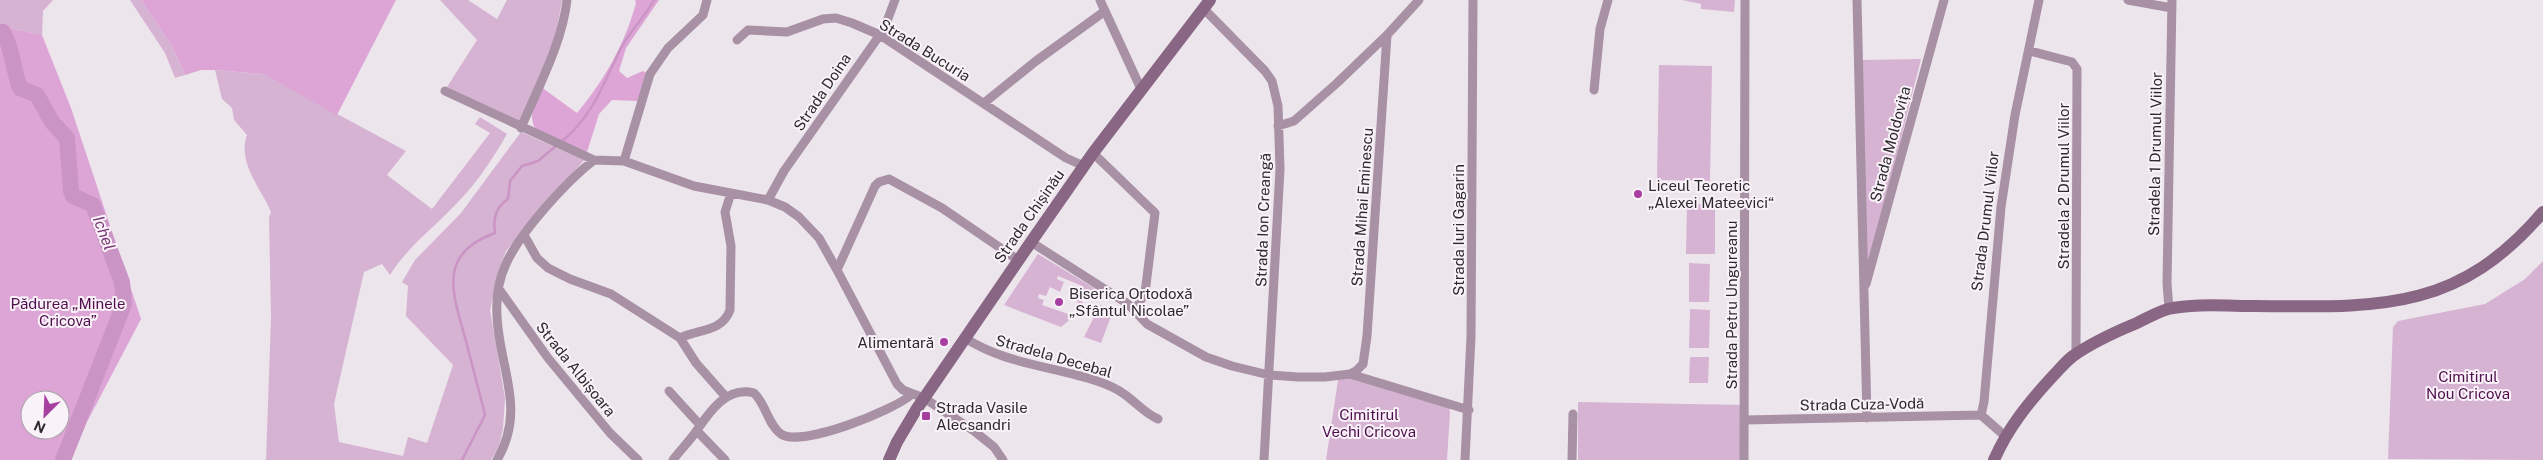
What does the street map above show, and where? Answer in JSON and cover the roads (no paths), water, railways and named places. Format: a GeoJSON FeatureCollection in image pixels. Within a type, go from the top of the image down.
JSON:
{"type":"FeatureCollection","features":[{"type":"Feature","properties":{"kind":"street"},"geometry":{"type":"LineString","coordinates":[[521,128],[555,47],[565,14],[566,0]]}},
{"type":"Feature","properties":{"kind":"street"},"geometry":{"type":"LineString","coordinates":[[624,161],[635,131],[644,88],[650,74],[668,48],[703,14],[707,0]]}},
{"type":"Feature","properties":{"kind":"street","name":"Strada Doina"},"geometry":{"type":"LineString","coordinates":[[768,200],[784,171],[880,35],[895,0]]}},
{"type":"Feature","properties":{"kind":"street"},"geometry":{"type":"LineString","coordinates":[[1100,0],[1141,89]]}},
{"type":"Feature","properties":{"kind":"street"},"geometry":{"type":"LineString","coordinates":[[1278,126],[1294,121],[1387,35],[1419,0]]}},
{"type":"Feature","properties":{"kind":"street","name":"Strada Iuri Gagarin"},"geometry":{"type":"LineString","coordinates":[[1465,460],[1469,410],[1473,0]]}},
{"type":"Feature","properties":{"kind":"street"},"geometry":{"type":"LineString","coordinates":[[1594,90],[1600,30],[1608,0]]}},
{"type":"Feature","properties":{"kind":"street","name":"Strada Petru Ungureanu"},"geometry":{"type":"LineString","coordinates":[[1744,460],[1745,0]]}},
{"type":"Feature","properties":{"kind":"street","name":"Strada Moldovița"},"geometry":{"type":"LineString","coordinates":[[1857,0],[1867,418]]}},
{"type":"Feature","properties":{"kind":"street","name":"Strada Moldovița"},"geometry":{"type":"LineString","coordinates":[[1864,296],[1944,0]]}},
{"type":"Feature","properties":{"kind":"street","name":"Strada Drumul Viilor"},"geometry":{"type":"LineString","coordinates":[[1981,415],[1984,402],[2001,207],[2015,115],[2030,51],[2039,0]]}},
{"type":"Feature","properties":{"kind":"street"},"geometry":{"type":"LineString","coordinates":[[2128,0],[2172,4]]}},
{"type":"Feature","properties":{"kind":"street","name":"Strada Chișinău"},"geometry":{"type":"LineString","coordinates":[[889,460],[897,442],[924,398],[1030,242],[1093,153],[1207,4]]}},
{"type":"Feature","properties":{"kind":"street","name":"Strada Ion Creangă"},"geometry":{"type":"LineString","coordinates":[[1207,4],[1272,81],[1278,106],[1279,179],[1264,460]]}},
{"type":"Feature","properties":{"kind":"street","name":"Stradela 1 Drumul Viilor"},"geometry":{"type":"LineString","coordinates":[[2169,309],[2167,283],[2172,4]]}},
{"type":"Feature","properties":{"kind":"street"},"geometry":{"type":"LineString","coordinates":[[984,103],[1105,11]]}},
{"type":"Feature","properties":{"kind":"street","name":"Strada Bucuria"},"geometry":{"type":"LineString","coordinates":[[737,40],[748,30],[787,32],[822,18],[836,18],[880,35],[1066,158],[1084,166]]}},
{"type":"Feature","properties":{"kind":"street","name":"Strada Mihai Eminescu"},"geometry":{"type":"LineString","coordinates":[[1350,374],[1363,364],[1367,336],[1387,35]]}},
{"type":"Feature","properties":{"kind":"street","name":"Stradela 2 Drumul Viilor"},"geometry":{"type":"LineString","coordinates":[[2030,51],[2072,62],[2077,69],[2076,354]]}},
{"type":"Feature","properties":{"kind":"street"},"geometry":{"type":"LineString","coordinates":[[445,91],[551,142],[594,160],[624,161],[687,184],[768,200],[785,207],[809,227],[838,270],[888,370],[897,384],[911,395],[924,398],[986,439],[1003,460]]}},
{"type":"Feature","properties":{"kind":"street"},"geometry":{"type":"LineString","coordinates":[[1093,153],[1155,213],[1145,293],[1135,310]]}},
{"type":"Feature","properties":{"kind":"street"},"geometry":{"type":"LineString","coordinates":[[497,460],[510,430],[511,412],[497,317],[499,288],[507,261],[524,235],[576,174],[594,160]]}},
{"type":"Feature","properties":{"kind":"street"},"geometry":{"type":"LineString","coordinates":[[838,270],[875,186],[879,182],[889,179],[942,208],[1018,260]]}},
{"type":"Feature","properties":{"kind":"street"},"geometry":{"type":"LineString","coordinates":[[680,338],[719,325],[727,318],[730,310],[731,246],[725,212],[731,193]]}},
{"type":"Feature","properties":{"kind":"street"},"geometry":{"type":"LineString","coordinates":[[1994,460],[2005,436],[2029,402],[2076,354],[2111,333],[2169,309],[2209,306],[2346,306],[2404,301],[2445,288],[2478,271],[2524,234],[2543,212]]}},
{"type":"Feature","properties":{"kind":"street"},"geometry":{"type":"LineString","coordinates":[[524,235],[537,258],[548,268],[570,279],[611,294],[680,338],[692,358],[726,397]]}},
{"type":"Feature","properties":{"kind":"street"},"geometry":{"type":"LineString","coordinates":[[1030,242],[1135,310],[1148,324],[1206,357],[1269,375],[1325,378],[1350,374],[1469,410]]}},
{"type":"Feature","properties":{"kind":"street","name":"Strada Albișoara"},"geometry":{"type":"LineString","coordinates":[[499,288],[548,358],[610,433],[638,460]]}},
{"type":"Feature","properties":{"kind":"street","name":"Stradela Decebal"},"geometry":{"type":"LineString","coordinates":[[965,338],[1000,356],[1096,381],[1113,388],[1126,395],[1140,409],[1158,419]]}},
{"type":"Feature","properties":{"kind":"street"},"geometry":{"type":"LineString","coordinates":[[669,391],[725,460]]}},
{"type":"Feature","properties":{"kind":"street"},"geometry":{"type":"LineString","coordinates":[[673,460],[707,414],[726,397],[743,392],[754,393],[778,432],[788,438],[846,426],[898,404],[911,395]]}},
{"type":"Feature","properties":{"kind":"street"},"geometry":{"type":"LineString","coordinates":[[1572,460],[1573,414]]}},
{"type":"Feature","properties":{"kind":"street"},"geometry":{"type":"LineString","coordinates":[[1981,415],[2005,436]]}},
{"type":"Feature","properties":{"kind":"street","name":"Strada Cuza-Vodă"},"geometry":{"type":"LineString","coordinates":[[1745,420],[1981,415]]}},
{"type":"Feature","properties":{"kind":"waterway"},"geometry":{"type":"LineString","coordinates":[[561,142],[590,110],[621,48],[654,0]]}},
{"type":"Feature","properties":{"kind":"waterway","name":"Ichel"},"geometry":{"type":"LineString","coordinates":[[0,32],[3,32],[9,45],[20,88],[37,95],[52,122],[67,138],[71,191],[73,196],[93,205],[122,282],[124,304],[63,460]]}},
{"type":"Feature","properties":{"kind":"waterway"},"geometry":{"type":"LineString","coordinates":[[462,460],[485,415],[454,292],[453,277],[456,264],[464,252],[476,242],[495,233],[494,223],[496,214],[500,206],[508,199],[510,181],[522,166],[538,161],[557,145]]}},
{"type":"Feature","properties":{"kind":"place","name":"Liceul Teoretic „Alexei Mateevici“"},"geometry":{"type":"Point","coordinates":[1638,194]}},
{"type":"Feature","properties":{"kind":"place","name":"Biserica Ortodoxă „Sfântul Nicolae”"},"geometry":{"type":"Point","coordinates":[1059,302]}},
{"type":"Feature","properties":{"kind":"place","name":"Alimentară"},"geometry":{"type":"Point","coordinates":[944,342]}},
{"type":"Feature","properties":{"kind":"place","name":"Strada Vasile Alecsandri"},"geometry":{"type":"Point","coordinates":[926,416]}},
{"type":"Feature","properties":{"kind":"park label","name":"Pădurea „Minele Cricova”"},"geometry":{"type":"Point","coordinates":[68,312]}},
{"type":"Feature","properties":{"kind":"park label","name":"Cimitirul Nou Cricova"},"geometry":{"type":"Point","coordinates":[2468,384]}},
{"type":"Feature","properties":{"kind":"park label","name":"Cimitirul Vechi Cricova"},"geometry":{"type":"Point","coordinates":[1369,422]}}]}
